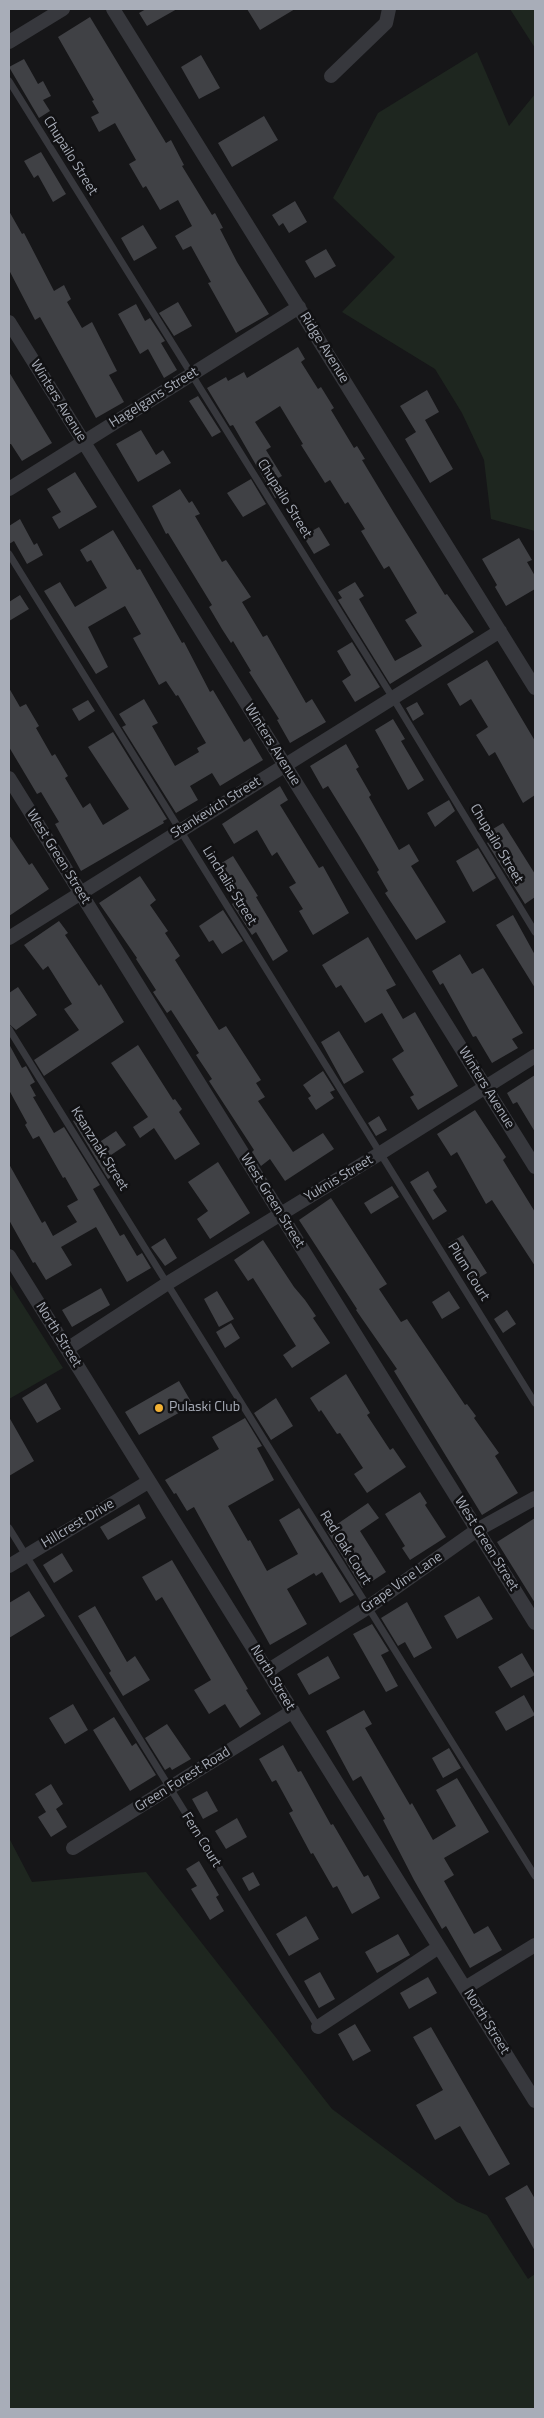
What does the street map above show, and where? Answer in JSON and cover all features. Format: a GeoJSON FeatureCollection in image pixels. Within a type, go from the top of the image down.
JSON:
{"type":"FeatureCollection","features":[{"type":"Feature","properties":{"kind":"street"},"geometry":{"type":"LineString","coordinates":[[9,42],[62,9]]}},
{"type":"Feature","properties":{"kind":"street","name":"Ridge Avenue"},"geometry":{"type":"LineString","coordinates":[[113,9],[535,688]]}},
{"type":"Feature","properties":{"kind":"street"},"geometry":{"type":"LineString","coordinates":[[331,76],[386,24],[389,9]]}},
{"type":"Feature","properties":{"kind":"street","name":"Hagelgans Street"},"geometry":{"type":"LineString","coordinates":[[9,489],[299,308]]}},
{"type":"Feature","properties":{"kind":"street","name":"Winters Avenue"},"geometry":{"type":"LineString","coordinates":[[9,322],[535,1167]]}},
{"type":"Feature","properties":{"kind":"street","name":"Stankevich Street"},"geometry":{"type":"LineString","coordinates":[[9,938],[500,631]]}},
{"type":"Feature","properties":{"kind":"street","name":"West Green Street"},"geometry":{"type":"LineString","coordinates":[[9,778],[535,1623]]}},
{"type":"Feature","properties":{"kind":"street","name":"Yuknis Street"},"geometry":{"type":"LineString","coordinates":[[67,1349],[168,1283],[380,1154],[535,1056]]}},
{"type":"Feature","properties":{"kind":"street","name":"North Street"},"geometry":{"type":"LineString","coordinates":[[9,1256],[148,1482],[269,1670],[293,1712],[535,2101]]}},
{"type":"Feature","properties":{"kind":"street","name":"Hillcrest Drive"},"geometry":{"type":"LineString","coordinates":[[9,1566],[148,1482]]}},
{"type":"Feature","properties":{"kind":"street","name":"Grape Vine Lane"},"geometry":{"type":"LineString","coordinates":[[269,1670],[367,1608],[477,1530],[535,1498]]}},
{"type":"Feature","properties":{"kind":"street","name":"Green Forest Road"},"geometry":{"type":"LineString","coordinates":[[73,1848],[293,1712]]}},
{"type":"Feature","properties":{"kind":"street"},"geometry":{"type":"LineString","coordinates":[[464,1988],[535,1945]]}},
{"type":"Feature","properties":{"kind":"street","name":"Fern Court"},"geometry":{"type":"LineString","coordinates":[[318,2027],[439,1947]]}},
{"type":"Feature","properties":{"kind":"lane","name":"Chupailo Street"},"geometry":{"type":"LineString","coordinates":[[9,81],[393,698],[535,932]]}},
{"type":"Feature","properties":{"kind":"lane","name":"Linchalis Street"},"geometry":{"type":"LineString","coordinates":[[9,554],[380,1154]]}},
{"type":"Feature","properties":{"kind":"lane","name":"Ksanznak Street"},"geometry":{"type":"LineString","coordinates":[[9,1029],[168,1283]]}},
{"type":"Feature","properties":{"kind":"lane","name":"Plum Court"},"geometry":{"type":"LineString","coordinates":[[380,1154],[535,1403]]}},
{"type":"Feature","properties":{"kind":"lane","name":"Red Oak Court"},"geometry":{"type":"LineString","coordinates":[[168,1283],[367,1608],[535,1876]]}},
{"type":"Feature","properties":{"kind":"lane","name":"Fern Court"},"geometry":{"type":"LineString","coordinates":[[9,1528],[318,2027]]}},
{"type":"Feature","properties":{"kind":"shaded area"},"geometry":{"type":"Polygon","coordinates":[[[510,9],[535,9],[535,48],[510,9]]]}},
{"type":"Feature","properties":{"kind":"shaded area"},"geometry":{"type":"Polygon","coordinates":[[[477,52],[509,126],[535,94],[535,531],[491,519],[484,460],[462,413],[435,369],[342,312],[395,257],[333,198],[378,113],[477,52]]]}},
{"type":"Feature","properties":{"kind":"shaded area"},"geometry":{"type":"Polygon","coordinates":[[[9,1283],[63,1368],[9,1399],[9,1283]]]}},
{"type":"Feature","properties":{"kind":"shaded area"},"geometry":{"type":"Polygon","coordinates":[[[9,1838],[32,1882],[146,1872],[332,2109],[457,2202],[487,2215],[528,2279],[535,2274],[535,2409],[9,2409],[9,1838]]]}},
{"type":"Feature","properties":{"kind":"building"},"geometry":{"type":"Polygon","coordinates":[[[146,9],[177,9],[147,26],[139,13],[146,9]]]}},
{"type":"Feature","properties":{"kind":"building"},"geometry":{"type":"Polygon","coordinates":[[[247,9],[295,9],[260,30],[247,9]]]}},
{"type":"Feature","properties":{"kind":"building"},"geometry":{"type":"Polygon","coordinates":[[[90,17],[166,143],[171,140],[184,165],[182,166],[212,215],[215,213],[223,228],[220,229],[237,262],[269,314],[236,333],[208,283],[211,282],[191,246],[183,250],[175,236],[192,226],[178,200],[160,210],[146,186],[143,188],[129,164],[136,160],[115,123],[99,132],[91,117],[99,113],[92,101],[94,100],[58,37],[90,17]]]}},
{"type":"Feature","properties":{"kind":"building"},"geometry":{"type":"Polygon","coordinates":[[[201,55],[220,88],[199,99],[181,67],[201,55]]]}},
{"type":"Feature","properties":{"kind":"building"},"geometry":{"type":"Polygon","coordinates":[[[24,59],[38,84],[43,81],[51,96],[43,100],[50,111],[39,118],[9,67],[24,59]]]}},
{"type":"Feature","properties":{"kind":"building"},"geometry":{"type":"Polygon","coordinates":[[[264,116],[278,140],[232,167],[218,143],[264,116]]]}},
{"type":"Feature","properties":{"kind":"building"},"geometry":{"type":"Polygon","coordinates":[[[41,152],[66,194],[53,202],[38,175],[34,178],[24,161],[41,152]]]}},
{"type":"Feature","properties":{"kind":"building"},"geometry":{"type":"Polygon","coordinates":[[[295,201],[307,222],[289,233],[283,223],[279,226],[272,215],[295,201]]]}},
{"type":"Feature","properties":{"kind":"building"},"geometry":{"type":"Polygon","coordinates":[[[9,211],[22,234],[24,233],[54,291],[64,285],[71,299],[67,302],[82,328],[92,322],[117,371],[109,375],[124,402],[96,418],[40,317],[35,320],[9,270],[9,211]]]}},
{"type":"Feature","properties":{"kind":"building"},"geometry":{"type":"Polygon","coordinates":[[[143,225],[157,248],[134,261],[121,238],[143,225]]]}},
{"type":"Feature","properties":{"kind":"building"},"geometry":{"type":"Polygon","coordinates":[[[326,249],[336,266],[315,278],[305,261],[326,249]]]}},
{"type":"Feature","properties":{"kind":"building"},"geometry":{"type":"Polygon","coordinates":[[[178,302],[192,326],[174,336],[159,313],[178,302]]]}},
{"type":"Feature","properties":{"kind":"building"},"geometry":{"type":"Polygon","coordinates":[[[136,304],[145,321],[150,318],[165,341],[161,343],[177,370],[164,378],[148,349],[140,354],[118,314],[136,304]]]}},
{"type":"Feature","properties":{"kind":"building"},"geometry":{"type":"Polygon","coordinates":[[[298,347],[305,359],[301,362],[318,389],[321,387],[334,408],[331,410],[354,448],[357,446],[365,459],[362,460],[394,513],[445,595],[447,594],[474,632],[390,684],[338,600],[342,598],[338,592],[355,582],[364,596],[359,599],[395,661],[422,646],[405,620],[417,613],[389,566],[384,569],[361,531],[365,529],[348,502],[345,504],[330,480],[325,483],[301,445],[303,444],[280,406],[255,422],[271,447],[266,450],[282,476],[276,479],[284,493],[275,498],[233,425],[230,426],[207,388],[226,377],[228,381],[244,372],[247,378],[298,347]]]}},
{"type":"Feature","properties":{"kind":"building"},"geometry":{"type":"Polygon","coordinates":[[[9,372],[52,443],[22,461],[11,444],[9,444],[9,372]]]}},
{"type":"Feature","properties":{"kind":"building"},"geometry":{"type":"Polygon","coordinates":[[[427,390],[439,412],[425,420],[453,469],[430,483],[405,439],[416,432],[400,406],[427,390]]]}},
{"type":"Feature","properties":{"kind":"building"},"geometry":{"type":"Polygon","coordinates":[[[198,396],[221,432],[212,437],[189,401],[198,396]]]}},
{"type":"Feature","properties":{"kind":"building"},"geometry":{"type":"Polygon","coordinates":[[[141,430],[156,455],[163,450],[171,463],[138,482],[116,444],[141,430]]]}},
{"type":"Feature","properties":{"kind":"building"},"geometry":{"type":"Polygon","coordinates":[[[75,472],[97,507],[59,529],[52,517],[61,512],[47,489],[75,472]]]}},
{"type":"Feature","properties":{"kind":"building"},"geometry":{"type":"Polygon","coordinates":[[[251,479],[266,504],[243,517],[227,493],[251,479]]]}},
{"type":"Feature","properties":{"kind":"building"},"geometry":{"type":"Polygon","coordinates":[[[180,489],[189,503],[192,501],[200,514],[195,516],[222,562],[226,560],[251,597],[242,602],[263,637],[267,635],[306,703],[312,699],[326,722],[290,743],[277,720],[279,719],[249,672],[251,671],[233,641],[231,643],[222,629],[209,607],[212,605],[168,533],[166,534],[152,506],[180,489]]]}},
{"type":"Feature","properties":{"kind":"building"},"geometry":{"type":"Polygon","coordinates":[[[20,519],[34,545],[37,543],[43,555],[27,564],[14,541],[9,544],[9,526],[20,519]]]}},
{"type":"Feature","properties":{"kind":"building"},"geometry":{"type":"Polygon","coordinates":[[[319,527],[330,545],[314,554],[303,536],[319,527]]]}},
{"type":"Feature","properties":{"kind":"building"},"geometry":{"type":"Polygon","coordinates":[[[113,530],[137,570],[140,569],[182,643],[184,642],[210,692],[213,690],[244,742],[250,738],[263,760],[220,786],[212,773],[190,786],[198,800],[176,813],[122,727],[126,725],[119,714],[144,699],[158,723],[152,726],[175,766],[199,752],[197,748],[206,743],[178,695],[176,696],[166,681],[159,685],[133,638],[141,634],[125,606],[88,627],[108,667],[96,674],[44,591],[60,582],[75,607],[107,588],[91,560],[87,562],[80,550],[113,530]]]}},
{"type":"Feature","properties":{"kind":"building"},"geometry":{"type":"Polygon","coordinates":[[[519,538],[532,560],[527,562],[535,576],[535,589],[506,606],[495,587],[497,585],[482,559],[519,538]]]}},
{"type":"Feature","properties":{"kind":"building"},"geometry":{"type":"Polygon","coordinates":[[[20,595],[29,609],[9,621],[9,602],[20,595]]]}},
{"type":"Feature","properties":{"kind":"building"},"geometry":{"type":"Polygon","coordinates":[[[352,642],[380,687],[355,702],[342,681],[351,675],[337,651],[352,642]]]}},
{"type":"Feature","properties":{"kind":"building"},"geometry":{"type":"Polygon","coordinates":[[[487,660],[535,741],[535,795],[523,803],[495,752],[489,756],[476,735],[488,727],[471,699],[460,706],[447,684],[487,660]]]}},
{"type":"Feature","properties":{"kind":"building"},"geometry":{"type":"Polygon","coordinates":[[[9,688],[20,707],[26,704],[39,726],[36,728],[52,756],[55,754],[68,776],[65,778],[83,808],[90,803],[103,825],[129,809],[88,747],[113,732],[167,819],[163,821],[164,823],[81,871],[55,824],[59,822],[41,792],[37,794],[9,747],[9,688]]]}},
{"type":"Feature","properties":{"kind":"building"},"geometry":{"type":"Polygon","coordinates":[[[88,700],[95,711],[79,721],[72,709],[88,700]]]}},
{"type":"Feature","properties":{"kind":"building"},"geometry":{"type":"Polygon","coordinates":[[[417,702],[424,714],[413,721],[406,708],[417,702]]]}},
{"type":"Feature","properties":{"kind":"building"},"geometry":{"type":"Polygon","coordinates":[[[393,719],[405,739],[401,741],[424,780],[408,790],[375,730],[393,719]]]}},
{"type":"Feature","properties":{"kind":"building"},"geometry":{"type":"Polygon","coordinates":[[[346,744],[359,767],[356,769],[371,795],[369,797],[399,850],[409,844],[419,861],[411,866],[446,922],[416,940],[385,893],[388,891],[377,872],[379,870],[359,836],[328,786],[323,789],[310,766],[346,744]]]}},
{"type":"Feature","properties":{"kind":"building"},"geometry":{"type":"Polygon","coordinates":[[[280,786],[288,800],[280,805],[319,868],[323,866],[349,913],[313,935],[299,911],[303,909],[289,887],[296,883],[277,852],[272,856],[257,830],[234,844],[222,824],[280,786]]]}},
{"type":"Feature","properties":{"kind":"building"},"geometry":{"type":"Polygon","coordinates":[[[449,800],[455,811],[435,827],[427,813],[449,800]]]}},
{"type":"Feature","properties":{"kind":"building"},"geometry":{"type":"Polygon","coordinates":[[[503,823],[535,874],[535,897],[525,904],[487,843],[493,839],[488,832],[503,823]]]}},
{"type":"Feature","properties":{"kind":"building"},"geometry":{"type":"Polygon","coordinates":[[[9,835],[29,865],[32,863],[49,889],[9,916],[9,835]]]}},
{"type":"Feature","properties":{"kind":"building"},"geometry":{"type":"Polygon","coordinates":[[[478,848],[496,878],[473,892],[456,861],[478,848]]]}},
{"type":"Feature","properties":{"kind":"building"},"geometry":{"type":"Polygon","coordinates":[[[233,856],[258,896],[256,897],[288,951],[273,961],[256,932],[252,935],[232,904],[236,901],[215,867],[233,856]]]}},
{"type":"Feature","properties":{"kind":"building"},"geometry":{"type":"Polygon","coordinates":[[[140,876],[156,900],[150,905],[168,931],[165,933],[180,956],[175,960],[219,1030],[226,1026],[261,1080],[256,1083],[265,1097],[258,1101],[293,1152],[323,1133],[334,1149],[285,1181],[270,1159],[261,1166],[252,1152],[254,1150],[209,1081],[212,1079],[196,1055],[199,1053],[171,1010],[167,1013],[153,992],[156,990],[137,958],[99,903],[140,876]]]}},
{"type":"Feature","properties":{"kind":"building"},"geometry":{"type":"Polygon","coordinates":[[[223,910],[243,941],[222,954],[213,940],[209,942],[199,926],[223,910]]]}},
{"type":"Feature","properties":{"kind":"building"},"geometry":{"type":"Polygon","coordinates":[[[513,915],[535,955],[535,988],[496,925],[513,915]]]}},
{"type":"Feature","properties":{"kind":"building"},"geometry":{"type":"Polygon","coordinates":[[[59,921],[68,933],[65,935],[99,986],[101,984],[124,1022],[44,1076],[34,1060],[79,1030],[64,1009],[72,1004],[48,966],[43,970],[24,945],[59,921]]]}},
{"type":"Feature","properties":{"kind":"building"},"geometry":{"type":"Polygon","coordinates":[[[368,937],[396,985],[386,990],[403,1019],[415,1012],[458,1086],[418,1110],[410,1097],[414,1095],[392,1059],[404,1051],[382,1013],[365,1023],[341,985],[336,988],[322,965],[368,937]]]}},
{"type":"Feature","properties":{"kind":"building"},"geometry":{"type":"Polygon","coordinates":[[[460,954],[472,974],[483,968],[523,1033],[512,1039],[518,1048],[492,1063],[476,1036],[473,1037],[443,983],[440,985],[432,971],[460,954]]]}},
{"type":"Feature","properties":{"kind":"building"},"geometry":{"type":"Polygon","coordinates":[[[18,987],[37,1015],[16,1030],[9,1024],[9,993],[18,987]]]}},
{"type":"Feature","properties":{"kind":"building"},"geometry":{"type":"Polygon","coordinates":[[[339,1031],[364,1072],[344,1084],[321,1042],[339,1031]]]}},
{"type":"Feature","properties":{"kind":"building"},"geometry":{"type":"Polygon","coordinates":[[[9,1044],[22,1068],[26,1066],[35,1082],[30,1085],[36,1096],[33,1097],[54,1133],[64,1127],[100,1185],[93,1189],[120,1236],[124,1234],[137,1256],[142,1253],[151,1268],[127,1282],[96,1227],[61,1247],[72,1265],[46,1280],[35,1262],[33,1263],[9,1220],[9,1164],[42,1223],[45,1221],[53,1236],[77,1222],[67,1206],[78,1200],[39,1136],[33,1139],[25,1125],[27,1123],[9,1090],[9,1044]]]}},
{"type":"Feature","properties":{"kind":"building"},"geometry":{"type":"Polygon","coordinates":[[[138,1045],[173,1100],[175,1099],[182,1109],[179,1112],[200,1144],[175,1160],[154,1128],[140,1138],[133,1127],[148,1117],[111,1063],[138,1045]]]}},
{"type":"Feature","properties":{"kind":"building"},"geometry":{"type":"Polygon","coordinates":[[[323,1071],[335,1090],[330,1092],[334,1098],[316,1110],[308,1098],[311,1096],[303,1085],[323,1071]]]}},
{"type":"Feature","properties":{"kind":"building"},"geometry":{"type":"Polygon","coordinates":[[[535,1075],[535,1132],[517,1102],[513,1104],[507,1093],[535,1075]]]}},
{"type":"Feature","properties":{"kind":"building"},"geometry":{"type":"Polygon","coordinates":[[[475,1110],[506,1157],[503,1160],[535,1212],[535,1266],[492,1200],[486,1204],[457,1152],[451,1156],[437,1134],[475,1110]]]}},
{"type":"Feature","properties":{"kind":"building"},"geometry":{"type":"Polygon","coordinates":[[[379,1116],[387,1130],[376,1136],[368,1123],[379,1116]]]}},
{"type":"Feature","properties":{"kind":"building"},"geometry":{"type":"Polygon","coordinates":[[[80,1117],[98,1143],[116,1131],[126,1145],[108,1157],[118,1173],[108,1179],[73,1121],[80,1117]]]}},
{"type":"Feature","properties":{"kind":"building"},"geometry":{"type":"Polygon","coordinates":[[[218,1162],[250,1213],[210,1239],[197,1219],[208,1211],[188,1182],[218,1162]]]}},
{"type":"Feature","properties":{"kind":"building"},"geometry":{"type":"Polygon","coordinates":[[[428,1171],[437,1187],[433,1190],[447,1211],[433,1220],[410,1182],[428,1171]]]}},
{"type":"Feature","properties":{"kind":"building"},"geometry":{"type":"Polygon","coordinates":[[[392,1186],[399,1197],[371,1214],[364,1203],[392,1186]]]}},
{"type":"Feature","properties":{"kind":"building"},"geometry":{"type":"Polygon","coordinates":[[[331,1198],[387,1284],[379,1289],[401,1322],[407,1319],[465,1405],[467,1404],[476,1416],[474,1418],[499,1453],[495,1456],[518,1493],[482,1515],[394,1371],[397,1369],[356,1310],[299,1220],[331,1198]]]}},
{"type":"Feature","properties":{"kind":"building"},"geometry":{"type":"Polygon","coordinates":[[[463,1235],[487,1273],[472,1282],[448,1244],[463,1235]]]}},
{"type":"Feature","properties":{"kind":"building"},"geometry":{"type":"Polygon","coordinates":[[[165,1238],[177,1258],[165,1266],[151,1247],[165,1238]]]}},
{"type":"Feature","properties":{"kind":"building"},"geometry":{"type":"Polygon","coordinates":[[[263,1240],[316,1316],[313,1318],[330,1343],[292,1368],[283,1355],[296,1346],[253,1278],[248,1281],[234,1260],[263,1240]]]}},
{"type":"Feature","properties":{"kind":"building"},"geometry":{"type":"Polygon","coordinates":[[[101,1288],[110,1305],[72,1327],[62,1310],[101,1288]]]}},
{"type":"Feature","properties":{"kind":"building"},"geometry":{"type":"Polygon","coordinates":[[[217,1291],[234,1319],[219,1327],[204,1299],[217,1291]]]}},
{"type":"Feature","properties":{"kind":"building"},"geometry":{"type":"Polygon","coordinates":[[[449,1291],[460,1308],[442,1319],[432,1302],[449,1291]]]}},
{"type":"Feature","properties":{"kind":"building"},"geometry":{"type":"Polygon","coordinates":[[[507,1310],[516,1324],[503,1333],[494,1319],[507,1310]]]}},
{"type":"Feature","properties":{"kind":"building"},"geometry":{"type":"Polygon","coordinates":[[[231,1323],[240,1338],[225,1348],[216,1332],[231,1323]]]}},
{"type":"Feature","properties":{"kind":"building"},"geometry":{"type":"Polygon","coordinates":[[[346,1374],[370,1413],[367,1415],[390,1450],[393,1448],[406,1467],[367,1493],[354,1474],[363,1468],[340,1433],[337,1434],[321,1410],[319,1412],[310,1398],[346,1374]]]}},
{"type":"Feature","properties":{"kind":"building","name":"Pulaski Club"},"geometry":{"type":"Polygon","coordinates":[[[179,1381],[193,1405],[139,1435],[125,1412],[179,1381]]]}},
{"type":"Feature","properties":{"kind":"building"},"geometry":{"type":"Polygon","coordinates":[[[46,1383],[61,1409],[37,1423],[22,1398],[46,1383]]]}},
{"type":"Feature","properties":{"kind":"building"},"geometry":{"type":"Polygon","coordinates":[[[276,1398],[293,1426],[271,1440],[254,1413],[276,1398]]]}},
{"type":"Feature","properties":{"kind":"building"},"geometry":{"type":"Polygon","coordinates":[[[9,1417],[34,1461],[9,1476],[9,1417]]]}},
{"type":"Feature","properties":{"kind":"building"},"geometry":{"type":"Polygon","coordinates":[[[245,1418],[262,1446],[257,1448],[274,1480],[228,1506],[248,1541],[250,1540],[267,1571],[298,1554],[279,1520],[299,1508],[354,1595],[340,1603],[322,1572],[316,1576],[314,1573],[287,1589],[307,1624],[270,1645],[194,1507],[187,1511],[165,1480],[219,1449],[212,1437],[245,1418]]]}},
{"type":"Feature","properties":{"kind":"building"},"geometry":{"type":"Polygon","coordinates":[[[420,1492],[427,1503],[425,1505],[446,1537],[410,1560],[402,1548],[405,1546],[385,1514],[420,1492]]]}},
{"type":"Feature","properties":{"kind":"building"},"geometry":{"type":"Polygon","coordinates":[[[368,1503],[379,1518],[360,1531],[386,1572],[362,1588],[327,1531],[368,1503]]]}},
{"type":"Feature","properties":{"kind":"building"},"geometry":{"type":"Polygon","coordinates":[[[139,1504],[146,1518],[108,1540],[100,1527],[139,1504]]]}},
{"type":"Feature","properties":{"kind":"building"},"geometry":{"type":"Polygon","coordinates":[[[535,1518],[535,1603],[497,1542],[535,1518]]]}},
{"type":"Feature","properties":{"kind":"building"},"geometry":{"type":"Polygon","coordinates":[[[62,1553],[73,1571],[54,1583],[43,1565],[62,1553]]]}},
{"type":"Feature","properties":{"kind":"building"},"geometry":{"type":"Polygon","coordinates":[[[172,1560],[261,1714],[240,1728],[225,1704],[209,1714],[194,1690],[211,1680],[162,1597],[156,1601],[142,1577],[172,1560]]]}},
{"type":"Feature","properties":{"kind":"building"},"geometry":{"type":"Polygon","coordinates":[[[29,1591],[45,1616],[9,1638],[9,1603],[29,1591]]]}},
{"type":"Feature","properties":{"kind":"building"},"geometry":{"type":"Polygon","coordinates":[[[479,1596],[493,1619],[457,1639],[444,1616],[479,1596]]]}},
{"type":"Feature","properties":{"kind":"building"},"geometry":{"type":"Polygon","coordinates":[[[407,1602],[432,1648],[414,1658],[405,1642],[398,1646],[381,1618],[407,1602]]]}},
{"type":"Feature","properties":{"kind":"building"},"geometry":{"type":"Polygon","coordinates":[[[95,1606],[127,1662],[135,1656],[150,1680],[123,1696],[109,1673],[111,1671],[78,1616],[95,1606]]]}},
{"type":"Feature","properties":{"kind":"building"},"geometry":{"type":"Polygon","coordinates":[[[372,1624],[389,1651],[381,1655],[398,1686],[386,1692],[353,1634],[372,1624]]]}},
{"type":"Feature","properties":{"kind":"building"},"geometry":{"type":"Polygon","coordinates":[[[522,1653],[535,1675],[511,1688],[498,1667],[522,1653]]]}},
{"type":"Feature","properties":{"kind":"building"},"geometry":{"type":"Polygon","coordinates":[[[328,1656],[340,1678],[309,1695],[297,1674],[328,1656]]]}},
{"type":"Feature","properties":{"kind":"building"},"geometry":{"type":"Polygon","coordinates":[[[524,1695],[535,1715],[506,1731],[495,1712],[524,1695]]]}},
{"type":"Feature","properties":{"kind":"building"},"geometry":{"type":"Polygon","coordinates":[[[73,1704],[88,1730],[65,1744],[49,1718],[73,1704]]]}},
{"type":"Feature","properties":{"kind":"building"},"geometry":{"type":"Polygon","coordinates":[[[364,1710],[372,1724],[365,1728],[433,1840],[456,1826],[436,1790],[457,1778],[489,1832],[444,1858],[454,1875],[444,1881],[474,1934],[488,1926],[502,1950],[470,1968],[446,1926],[442,1929],[414,1880],[383,1820],[385,1819],[361,1776],[353,1781],[326,1731],[364,1710]]]}},
{"type":"Feature","properties":{"kind":"building"},"geometry":{"type":"Polygon","coordinates":[[[114,1717],[132,1746],[136,1743],[156,1775],[130,1791],[93,1730],[114,1717]]]}},
{"type":"Feature","properties":{"kind":"building"},"geometry":{"type":"Polygon","coordinates":[[[167,1724],[191,1759],[172,1770],[170,1767],[165,1770],[145,1738],[167,1724]]]}},
{"type":"Feature","properties":{"kind":"building"},"geometry":{"type":"Polygon","coordinates":[[[283,1745],[298,1772],[301,1771],[331,1825],[333,1824],[364,1877],[368,1875],[380,1898],[352,1914],[337,1886],[333,1888],[313,1853],[311,1854],[289,1813],[293,1811],[276,1780],[272,1782],[259,1759],[283,1745]]]}},
{"type":"Feature","properties":{"kind":"building"},"geometry":{"type":"Polygon","coordinates":[[[449,1748],[461,1768],[443,1778],[432,1758],[449,1748]]]}},
{"type":"Feature","properties":{"kind":"building"},"geometry":{"type":"Polygon","coordinates":[[[51,1784],[63,1804],[56,1809],[67,1827],[51,1837],[38,1817],[46,1812],[35,1794],[51,1784]]]}},
{"type":"Feature","properties":{"kind":"building"},"geometry":{"type":"Polygon","coordinates":[[[207,1791],[218,1811],[203,1819],[192,1799],[207,1791]]]}},
{"type":"Feature","properties":{"kind":"building"},"geometry":{"type":"Polygon","coordinates":[[[237,1818],[247,1837],[226,1849],[215,1831],[237,1818]]]}},
{"type":"Feature","properties":{"kind":"building"},"geometry":{"type":"Polygon","coordinates":[[[199,1861],[219,1895],[216,1897],[224,1911],[210,1920],[191,1889],[197,1886],[186,1869],[199,1861]]]}},
{"type":"Feature","properties":{"kind":"building"},"geometry":{"type":"Polygon","coordinates":[[[253,1872],[260,1885],[249,1891],[242,1878],[253,1872]]]}},
{"type":"Feature","properties":{"kind":"building"},"geometry":{"type":"Polygon","coordinates":[[[306,1916],[319,1939],[289,1956],[276,1934],[306,1916]]]}},
{"type":"Feature","properties":{"kind":"building"},"geometry":{"type":"Polygon","coordinates":[[[398,1934],[410,1955],[377,1973],[365,1952],[398,1934]]]}},
{"type":"Feature","properties":{"kind":"building"},"geometry":{"type":"Polygon","coordinates":[[[320,1972],[335,1999],[319,2008],[304,1981],[320,1972]]]}},
{"type":"Feature","properties":{"kind":"building"},"geometry":{"type":"Polygon","coordinates":[[[428,1977],[437,1993],[409,2009],[400,1993],[428,1977]]]}},
{"type":"Feature","properties":{"kind":"building"},"geometry":{"type":"Polygon","coordinates":[[[355,2024],[371,2051],[353,2061],[338,2034],[355,2024]]]}},
{"type":"Feature","properties":{"kind":"building"},"geometry":{"type":"Polygon","coordinates":[[[431,2027],[510,2164],[489,2176],[460,2126],[435,2140],[416,2105],[443,2090],[413,2037],[431,2027]]]}},
{"type":"Feature","properties":{"kind":"building"},"geometry":{"type":"Polygon","coordinates":[[[527,2185],[535,2199],[535,2251],[505,2198],[527,2185]]]}},
{"type":"Feature","properties":{"kind":"place","name":"Pulaski Club"},"geometry":{"type":"Point","coordinates":[159,1408]}}]}
